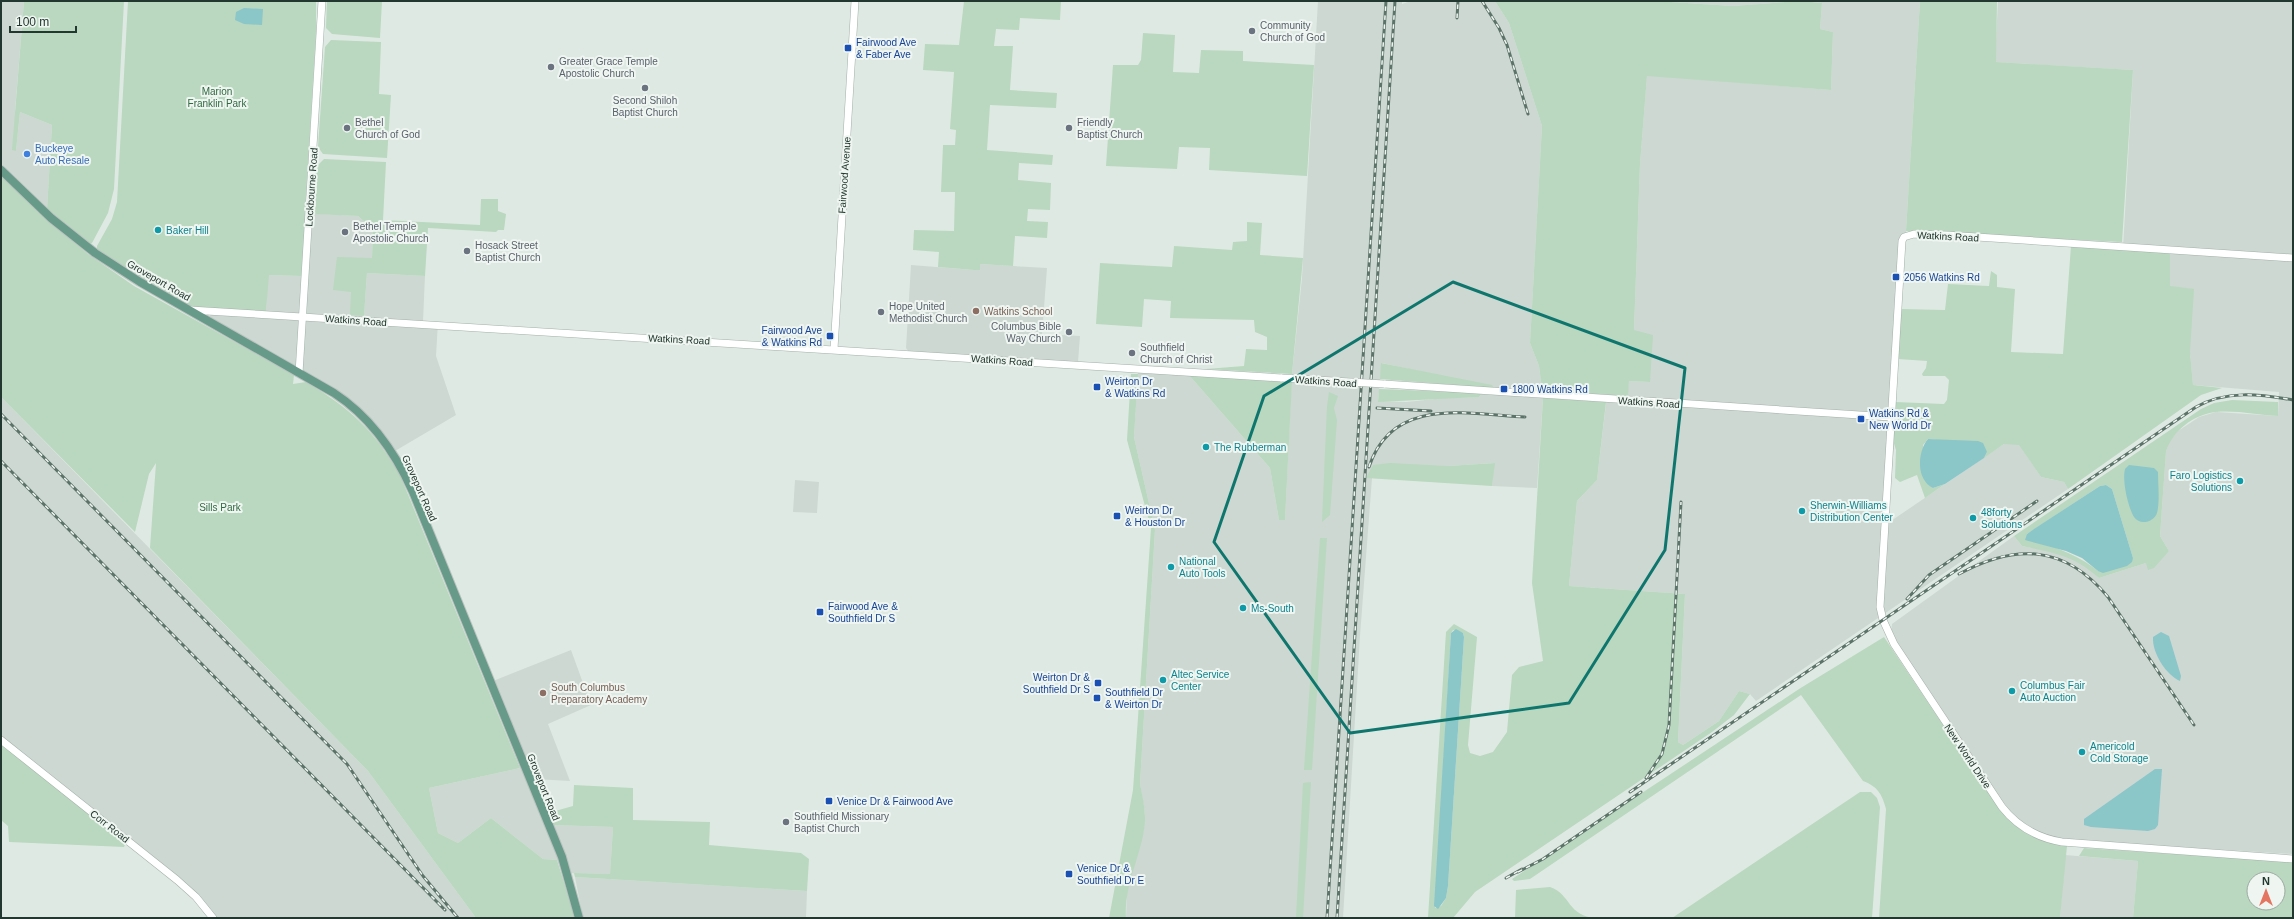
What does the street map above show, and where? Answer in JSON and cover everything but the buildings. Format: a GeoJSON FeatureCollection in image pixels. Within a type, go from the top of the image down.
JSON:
{"type":"FeatureCollection","features":[{"type":"Feature","properties":{"kind":"main road","name":"Groveport Road"},"geometry":{"type":"LineString","coordinates":[[1,170],[51,218],[95,253],[338,396],[361,414],[380,435],[398,462],[416,500],[562,857],[579,918]]}},
{"type":"Feature","properties":{"kind":"street","name":"Lockbourne Road"},"geometry":{"type":"LineString","coordinates":[[299,373],[322,1]]}},
{"type":"Feature","properties":{"kind":"street","name":"Fairwood Avenue"},"geometry":{"type":"LineString","coordinates":[[834,349],[855,1]]}},
{"type":"Feature","properties":{"kind":"street","name":"Watkins Road"},"geometry":{"type":"LineString","coordinates":[[190,310],[834,349],[1891,417],[1902,241],[1908,234],[1946,235],[2293,258]]}},
{"type":"Feature","properties":{"kind":"street","name":"New World Drive"},"geometry":{"type":"LineString","coordinates":[[1891,417],[1880,593],[1883,620],[1894,644],[2009,816],[2038,836],[2062,842],[2293,858]]}},
{"type":"Feature","properties":{"kind":"street","name":"Corr Road"},"geometry":{"type":"LineString","coordinates":[[1,740],[176,880],[196,897],[213,918]]}},
{"type":"Feature","properties":{"kind":"highlighted area"},"geometry":{"type":"Polygon","coordinates":[[[1453,282],[1685,368],[1665,550],[1569,703],[1350,733],[1214,542],[1264,396],[1453,282]]]}},
{"type":"Feature","properties":{"kind":"shaded area"},"geometry":{"type":"Polygon","coordinates":[[[1,1],[24,1],[15,110],[16,151],[20,112],[52,125],[47,209],[1,174],[1,1]]]}},
{"type":"Feature","properties":{"kind":"shaded area"},"geometry":{"type":"Polygon","coordinates":[[[1318,1],[1402,1],[1402,4],[1411,1],[1495,1],[1509,23],[1542,126],[1530,343],[1539,366],[1543,387],[1550,391],[1494,388],[1382,363],[1378,401],[1406,402],[1445,398],[1479,397],[1482,393],[1543,398],[1537,488],[1492,486],[1494,463],[1448,466],[1373,465],[1360,636],[1343,918],[1126,918],[1127,892],[1144,829],[1145,813],[1140,784],[1155,530],[1134,437],[1138,371],[1189,375],[1270,468],[1279,520],[1285,520],[1292,374],[1302,278],[1318,1]]]}},
{"type":"Feature","properties":{"kind":"shaded area"},"geometry":{"type":"Polygon","coordinates":[[[1655,1],[1799,1],[1733,6],[1655,1]]]}},
{"type":"Feature","properties":{"kind":"shaded area"},"geometry":{"type":"Polygon","coordinates":[[[1799,1],[1920,1],[1906,231],[1896,309],[1891,434],[1894,444],[1888,521],[1891,521],[2004,444],[2019,444],[2041,477],[2064,482],[2068,489],[1756,701],[1750,694],[1739,691],[1719,721],[1683,745],[1678,742],[1685,594],[1569,586],[1577,501],[1597,480],[1607,395],[1627,396],[1629,381],[1650,382],[1634,330],[1640,164],[1647,75],[1831,90],[1833,32],[1820,29],[1822,3],[1799,1]]]}},
{"type":"Feature","properties":{"kind":"shaded area"},"geometry":{"type":"Polygon","coordinates":[[[1998,1],[2293,1],[2293,854],[2066,840],[2045,835],[2031,828],[2014,816],[1988,782],[1891,633],[1892,624],[2014,536],[2022,546],[2049,551],[2069,557],[2086,566],[2099,578],[2146,563],[2169,551],[2160,536],[2166,452],[2169,441],[2178,431],[2199,417],[2216,412],[2278,416],[2279,392],[2193,385],[2190,353],[2170,286],[2123,249],[2133,70],[1995,62],[1998,1]]]}},
{"type":"Feature","properties":{"kind":"shaded area"},"geometry":{"type":"Polygon","coordinates":[[[304,213],[358,216],[373,229],[372,258],[351,292],[364,316],[367,273],[425,276],[423,321],[438,322],[436,356],[456,415],[395,451],[375,424],[210,318],[211,308],[266,311],[268,275],[301,276],[304,213]]]}},
{"type":"Feature","properties":{"kind":"shaded area","name":"Watkins School"},"geometry":{"type":"Polygon","coordinates":[[[980,264],[1047,268],[1042,334],[1080,336],[1078,362],[909,352],[906,348],[911,265],[980,270],[980,264]]]}},
{"type":"Feature","properties":{"kind":"shaded area"},"geometry":{"type":"Polygon","coordinates":[[[1,397],[368,771],[476,918],[216,918],[173,872],[1,736],[1,397]]]}},
{"type":"Feature","properties":{"kind":"shaded area"},"geometry":{"type":"Polygon","coordinates":[[[795,480],[819,482],[817,513],[793,512],[795,480]]]}},
{"type":"Feature","properties":{"kind":"shaded area"},"geometry":{"type":"Polygon","coordinates":[[[571,650],[591,705],[548,724],[570,781],[535,779],[552,825],[613,827],[610,874],[562,873],[557,860],[543,859],[491,818],[458,843],[438,833],[429,788],[520,768],[509,740],[518,736],[493,681],[571,650]]]}},
{"type":"Feature","properties":{"kind":"shaded area"},"geometry":{"type":"Polygon","coordinates":[[[2065,855],[2138,861],[2133,918],[2060,918],[2065,855]]]}},
{"type":"Feature","properties":{"kind":"shaded area"},"geometry":{"type":"Polygon","coordinates":[[[575,877],[807,891],[806,918],[583,918],[575,877]]]}},
{"type":"Feature","properties":{"kind":"green space"},"geometry":{"type":"Polygon","coordinates":[[[24,1],[124,1],[114,189],[108,213],[92,243],[88,244],[47,209],[52,125],[20,112],[16,151],[12,150],[24,1]]]}},
{"type":"Feature","properties":{"kind":"green space","name":"Marion Franklin Park"},"geometry":{"type":"Polygon","coordinates":[[[128,1],[316,1],[316,32],[301,276],[269,275],[266,311],[197,308],[187,305],[97,252],[97,246],[112,219],[117,202],[128,1]]]}},
{"type":"Feature","properties":{"kind":"green space"},"geometry":{"type":"Polygon","coordinates":[[[327,1],[382,1],[380,38],[332,34],[326,28],[327,1]]]}},
{"type":"Feature","properties":{"kind":"green space"},"geometry":{"type":"Polygon","coordinates":[[[964,1],[1061,1],[1060,20],[1020,18],[1019,30],[996,29],[994,46],[1013,46],[1010,90],[1057,93],[1056,108],[990,105],[987,150],[1053,155],[1052,165],[1019,163],[1018,180],[1051,183],[1050,210],[1028,209],[1027,221],[1048,222],[1047,238],[1015,236],[1013,266],[980,264],[980,270],[938,267],[939,252],[913,250],[914,230],[954,231],[955,192],[941,192],[943,145],[955,145],[956,130],[950,129],[954,72],[923,70],[925,44],[959,45],[964,1]]]}},
{"type":"Feature","properties":{"kind":"green space"},"geometry":{"type":"Polygon","coordinates":[[[1495,1],[1655,1],[1733,6],[1799,1],[1822,3],[1820,29],[1833,32],[1831,90],[1647,76],[1640,164],[1634,330],[1653,335],[1650,382],[1629,381],[1628,396],[1550,391],[1543,387],[1541,382],[1539,366],[1530,343],[1542,126],[1509,23],[1495,1]]]}},
{"type":"Feature","properties":{"kind":"green space"},"geometry":{"type":"Polygon","coordinates":[[[1920,1],[1997,1],[1996,62],[2133,70],[2122,242],[1906,231],[1920,1]]]}},
{"type":"Feature","properties":{"kind":"green space"},"geometry":{"type":"Polygon","coordinates":[[[1143,33],[1175,35],[1173,72],[1199,73],[1201,50],[1243,51],[1243,61],[1314,65],[1307,176],[1209,170],[1210,148],[1179,147],[1177,169],[1106,166],[1113,65],[1138,65],[1141,60],[1143,33]]]}},
{"type":"Feature","properties":{"kind":"green space"},"geometry":{"type":"Polygon","coordinates":[[[331,40],[381,42],[379,94],[391,95],[387,158],[323,154],[318,147],[325,47],[331,40]]]}},
{"type":"Feature","properties":{"kind":"green space"},"geometry":{"type":"Polygon","coordinates":[[[324,159],[386,162],[383,220],[480,225],[481,199],[498,199],[498,211],[506,214],[504,230],[498,230],[496,232],[428,228],[425,276],[367,273],[364,316],[350,315],[351,292],[333,290],[337,257],[372,258],[373,229],[358,216],[314,214],[317,166],[324,159]]]}},
{"type":"Feature","properties":{"kind":"green space","name":"Sills Park"},"geometry":{"type":"Polygon","coordinates":[[[1,174],[50,222],[88,254],[134,286],[294,375],[293,384],[306,382],[322,392],[336,401],[360,421],[370,432],[400,475],[520,768],[429,788],[438,833],[458,843],[491,818],[543,859],[557,860],[575,918],[476,918],[368,771],[150,548],[156,463],[149,474],[135,532],[1,397],[1,174]]]}},
{"type":"Feature","properties":{"kind":"green space"},"geometry":{"type":"Polygon","coordinates":[[[1247,222],[1262,223],[1260,255],[1303,258],[1292,374],[1206,369],[1244,366],[1246,349],[1267,350],[1267,337],[1255,332],[1254,320],[1170,318],[1171,301],[1144,299],[1142,327],[1096,324],[1100,263],[1172,267],[1174,246],[1232,250],[1233,242],[1247,241],[1247,222]]]}},
{"type":"Feature","properties":{"kind":"green space"},"geometry":{"type":"Polygon","coordinates":[[[2071,246],[2170,253],[2170,286],[2194,289],[2190,352],[2193,385],[2222,388],[2201,395],[2068,489],[2064,482],[2041,477],[2019,445],[2004,444],[1984,458],[1987,452],[1933,439],[1928,439],[1923,445],[1933,488],[1945,484],[1925,498],[1917,475],[1900,482],[1895,478],[1896,450],[1891,434],[1895,402],[1944,404],[1947,400],[1949,380],[1945,376],[1923,376],[1922,374],[1926,368],[1927,361],[1898,359],[1901,309],[1945,310],[1948,284],[1989,286],[1991,271],[1997,275],[1997,287],[2015,289],[2011,352],[2063,354],[2071,246]]]}},
{"type":"Feature","properties":{"kind":"green space"},"geometry":{"type":"Polygon","coordinates":[[[1381,363],[1492,385],[1494,388],[1380,379],[1381,363]]]}},
{"type":"Feature","properties":{"kind":"green space"},"geometry":{"type":"Polygon","coordinates":[[[1131,374],[1138,374],[1134,437],[1155,530],[1140,784],[1145,819],[1142,841],[1129,884],[1126,918],[1109,918],[1133,790],[1151,528],[1127,440],[1131,374]]]}},
{"type":"Feature","properties":{"kind":"green space"},"geometry":{"type":"Polygon","coordinates":[[[1189,375],[1292,382],[1285,520],[1279,520],[1270,468],[1189,375]]]}},
{"type":"Feature","properties":{"kind":"green space"},"geometry":{"type":"Polygon","coordinates":[[[1379,389],[1482,393],[1479,397],[1378,402],[1379,389]]]}},
{"type":"Feature","properties":{"kind":"green space"},"geometry":{"type":"Polygon","coordinates":[[[1329,392],[1338,396],[1334,408],[1337,420],[1330,515],[1322,522],[1327,406],[1329,392]]]}},
{"type":"Feature","properties":{"kind":"green space"},"geometry":{"type":"Polygon","coordinates":[[[1543,398],[1606,402],[1597,480],[1577,501],[1569,586],[1685,594],[1678,742],[1683,745],[1719,721],[1739,691],[1750,694],[1734,715],[1712,732],[1475,892],[1453,918],[1428,918],[1446,632],[1454,624],[1477,637],[1468,745],[1470,753],[1480,756],[1493,752],[1507,732],[1512,675],[1519,667],[1543,661],[1532,583],[1543,398]],[[1453,630],[1451,633],[1435,908],[1441,906],[1446,898],[1448,886],[1464,637],[1463,633],[1453,630]]]}},
{"type":"Feature","properties":{"kind":"green space"},"geometry":{"type":"Polygon","coordinates":[[[2232,400],[2278,402],[2278,416],[2231,412],[2208,413],[2192,420],[2173,437],[2166,452],[2160,536],[2169,551],[2154,568],[2148,570],[2146,563],[2099,578],[2081,564],[2063,556],[2022,546],[2014,536],[2201,409],[2214,403],[2232,400]],[[2106,485],[2100,486],[2027,534],[2081,559],[2098,571],[2133,558],[2112,489],[2106,485]]]}},
{"type":"Feature","properties":{"kind":"green space"},"geometry":{"type":"Polygon","coordinates":[[[1390,463],[1448,466],[1495,463],[1492,486],[1366,478],[1373,465],[1390,463]]]}},
{"type":"Feature","properties":{"kind":"green space"},"geometry":{"type":"Polygon","coordinates":[[[1320,538],[1327,538],[1312,770],[1304,770],[1320,538]]]}},
{"type":"Feature","properties":{"kind":"green space"},"geometry":{"type":"Polygon","coordinates":[[[1884,637],[1998,807],[2021,828],[2029,833],[2046,841],[2067,846],[2060,918],[1879,918],[1886,809],[1881,795],[1872,785],[1863,781],[1801,695],[1530,879],[1514,881],[1512,879],[1799,689],[1884,637]]]}},
{"type":"Feature","properties":{"kind":"green space"},"geometry":{"type":"Polygon","coordinates":[[[1,744],[126,842],[124,847],[9,842],[8,826],[1,820],[1,744]]]}},
{"type":"Feature","properties":{"kind":"green space"},"geometry":{"type":"Polygon","coordinates":[[[1311,782],[1303,918],[1296,918],[1303,783],[1311,782]]]}},
{"type":"Feature","properties":{"kind":"green space"},"geometry":{"type":"Polygon","coordinates":[[[574,785],[633,788],[633,820],[710,822],[709,845],[801,853],[809,859],[807,891],[575,877],[574,873],[610,874],[613,827],[552,825],[548,813],[573,806],[574,785]]]}},
{"type":"Feature","properties":{"kind":"green space"},"geometry":{"type":"Polygon","coordinates":[[[1860,792],[1871,792],[1877,798],[1880,807],[1872,918],[1672,918],[1860,792]]]}},
{"type":"Feature","properties":{"kind":"green space"},"geometry":{"type":"Polygon","coordinates":[[[2084,848],[2293,862],[2293,918],[2133,918],[2138,861],[2079,856],[2084,848]]]}},
{"type":"Feature","properties":{"kind":"green space"},"geometry":{"type":"Polygon","coordinates":[[[1550,887],[1557,890],[1574,909],[1587,916],[1596,918],[1515,918],[1516,890],[1550,887]]]}},
{"type":"Feature","properties":{"kind":"water"},"geometry":{"type":"Polygon","coordinates":[[[244,8],[263,9],[262,25],[244,24],[235,20],[236,12],[244,8]]]}},
{"type":"Feature","properties":{"kind":"water"},"geometry":{"type":"Polygon","coordinates":[[[1928,439],[1978,441],[1983,443],[1987,452],[1984,458],[1945,484],[1933,488],[1927,484],[1924,479],[1920,465],[1922,451],[1928,439]]]}},
{"type":"Feature","properties":{"kind":"water"},"geometry":{"type":"Polygon","coordinates":[[[2129,465],[2154,468],[2158,472],[2158,508],[2157,513],[2150,521],[2143,522],[2137,520],[2134,517],[2130,507],[2124,480],[2125,469],[2129,465]]]}},
{"type":"Feature","properties":{"kind":"water"},"geometry":{"type":"Polygon","coordinates":[[[2106,485],[2112,489],[2133,558],[2132,562],[2127,566],[2103,573],[2098,571],[2082,558],[2066,551],[2025,540],[2027,534],[2034,529],[2100,486],[2106,485]]]}},
{"type":"Feature","properties":{"kind":"water"},"geometry":{"type":"Polygon","coordinates":[[[1456,629],[1463,633],[1464,637],[1448,886],[1446,898],[1438,909],[1434,906],[1451,633],[1456,629]]]}},
{"type":"Feature","properties":{"kind":"water"},"geometry":{"type":"Polygon","coordinates":[[[2161,632],[2169,636],[2181,676],[2180,681],[2165,669],[2157,656],[2153,643],[2153,637],[2161,632]]]}},
{"type":"Feature","properties":{"kind":"water"},"geometry":{"type":"Polygon","coordinates":[[[2155,769],[2162,769],[2158,825],[2155,829],[2148,831],[2091,827],[2084,825],[2084,819],[2155,769]]]}},
{"type":"Feature","properties":{"kind":"railway"},"geometry":{"type":"LineString","coordinates":[[1327,918],[1386,1]]}},
{"type":"Feature","properties":{"kind":"railway"},"geometry":{"type":"LineString","coordinates":[[1337,918],[1395,1]]}},
{"type":"Feature","properties":{"kind":"railway"},"geometry":{"type":"LineString","coordinates":[[1457,18],[1458,1]]}},
{"type":"Feature","properties":{"kind":"railway"},"geometry":{"type":"LineString","coordinates":[[1482,1],[1499,28],[1507,45],[1528,114]]}},
{"type":"Feature","properties":{"kind":"railway"},"geometry":{"type":"LineString","coordinates":[[1630,792],[2196,407],[2219,398],[2243,395],[2268,396],[2293,400]]}},
{"type":"Feature","properties":{"kind":"railway"},"geometry":{"type":"LineString","coordinates":[[1377,408],[1431,411]]}},
{"type":"Feature","properties":{"kind":"railway"},"geometry":{"type":"LineString","coordinates":[[1369,467],[1380,444],[1395,429],[1413,419],[1434,414],[1456,413],[1525,417]]}},
{"type":"Feature","properties":{"kind":"railway"},"geometry":{"type":"LineString","coordinates":[[1,414],[347,764],[423,876],[458,918]]}},
{"type":"Feature","properties":{"kind":"railway"},"geometry":{"type":"LineString","coordinates":[[1,461],[445,910]]}},
{"type":"Feature","properties":{"kind":"railway"},"geometry":{"type":"LineString","coordinates":[[1907,599],[1929,575],[2037,501]]}},
{"type":"Feature","properties":{"kind":"railway"},"geometry":{"type":"LineString","coordinates":[[1646,778],[1662,754],[1669,725],[1681,502]]}},
{"type":"Feature","properties":{"kind":"railway"},"geometry":{"type":"LineString","coordinates":[[1959,574],[2000,557],[2020,554],[2039,554],[2057,559],[2075,567],[2092,580],[2108,597],[2194,725]]}},
{"type":"Feature","properties":{"kind":"railway"},"geometry":{"type":"LineString","coordinates":[[1518,872],[1543,859],[1641,792]]}},
{"type":"Feature","properties":{"kind":"railway"},"geometry":{"type":"LineString","coordinates":[[1506,878],[1522,869]]}},
{"type":"Feature","properties":{"kind":"place","name":"Community Church of God"},"geometry":{"type":"Point","coordinates":[1252,31]}},
{"type":"Feature","properties":{"kind":"place","name":"Fairwood Ave & Faber Ave"},"geometry":{"type":"Point","coordinates":[848,48]}},
{"type":"Feature","properties":{"kind":"place","name":"Greater Grace Temple Apostolic Church"},"geometry":{"type":"Point","coordinates":[551,67]}},
{"type":"Feature","properties":{"kind":"place","name":"Second Shiloh Baptist Church"},"geometry":{"type":"Point","coordinates":[645,88]}},
{"type":"Feature","properties":{"kind":"place","name":"Bethel Church of God"},"geometry":{"type":"Point","coordinates":[347,128]}},
{"type":"Feature","properties":{"kind":"place","name":"Friendly Baptist Church"},"geometry":{"type":"Point","coordinates":[1069,128]}},
{"type":"Feature","properties":{"kind":"place","name":"Buckeye Auto Resale"},"geometry":{"type":"Point","coordinates":[27,154]}},
{"type":"Feature","properties":{"kind":"place","name":"Baker Hill"},"geometry":{"type":"Point","coordinates":[158,230]}},
{"type":"Feature","properties":{"kind":"place","name":"Bethel Temple Apostolic Church"},"geometry":{"type":"Point","coordinates":[345,232]}},
{"type":"Feature","properties":{"kind":"place","name":"Hosack Street Baptist Church"},"geometry":{"type":"Point","coordinates":[467,251]}},
{"type":"Feature","properties":{"kind":"place","name":"2056 Watkins Rd"},"geometry":{"type":"Point","coordinates":[1896,277]}},
{"type":"Feature","properties":{"kind":"place","name":"Watkins School"},"geometry":{"type":"Point","coordinates":[976,311]}},
{"type":"Feature","properties":{"kind":"place","name":"Hope United Methodist Church"},"geometry":{"type":"Point","coordinates":[881,312]}},
{"type":"Feature","properties":{"kind":"place","name":"Columbus Bible Way Church"},"geometry":{"type":"Point","coordinates":[1069,332]}},
{"type":"Feature","properties":{"kind":"place","name":"Fairwood Ave & Watkins Rd"},"geometry":{"type":"Point","coordinates":[830,336]}},
{"type":"Feature","properties":{"kind":"place","name":"Southfield Church of Christ"},"geometry":{"type":"Point","coordinates":[1132,353]}},
{"type":"Feature","properties":{"kind":"place","name":"Weirton Dr & Watkins Rd"},"geometry":{"type":"Point","coordinates":[1097,387]}},
{"type":"Feature","properties":{"kind":"place","name":"1800 Watkins Rd"},"geometry":{"type":"Point","coordinates":[1504,389]}},
{"type":"Feature","properties":{"kind":"place","name":"Watkins Rd & New World Dr"},"geometry":{"type":"Point","coordinates":[1861,419]}},
{"type":"Feature","properties":{"kind":"place","name":"The Rubberman"},"geometry":{"type":"Point","coordinates":[1206,447]}},
{"type":"Feature","properties":{"kind":"place","name":"Faro Logistics Solutions"},"geometry":{"type":"Point","coordinates":[2240,481]}},
{"type":"Feature","properties":{"kind":"place","name":"Sherwin-Williams Distribution Center"},"geometry":{"type":"Point","coordinates":[1802,511]}},
{"type":"Feature","properties":{"kind":"place","name":"Weirton Dr & Houston Dr"},"geometry":{"type":"Point","coordinates":[1117,516]}},
{"type":"Feature","properties":{"kind":"place","name":"48forty Solutions"},"geometry":{"type":"Point","coordinates":[1973,518]}},
{"type":"Feature","properties":{"kind":"place","name":"National Auto Tools"},"geometry":{"type":"Point","coordinates":[1171,567]}},
{"type":"Feature","properties":{"kind":"place","name":"Ms-South"},"geometry":{"type":"Point","coordinates":[1243,608]}},
{"type":"Feature","properties":{"kind":"place","name":"Fairwood Ave & Southfield Dr S"},"geometry":{"type":"Point","coordinates":[820,612]}},
{"type":"Feature","properties":{"kind":"place","name":"Altec Service Center"},"geometry":{"type":"Point","coordinates":[1163,680]}},
{"type":"Feature","properties":{"kind":"place","name":"Weirton Dr & Southfield Dr S"},"geometry":{"type":"Point","coordinates":[1098,683]}},
{"type":"Feature","properties":{"kind":"place","name":"Columbus Fair Auto Auction"},"geometry":{"type":"Point","coordinates":[2012,691]}},
{"type":"Feature","properties":{"kind":"place","name":"South Columbus Preparatory Academy"},"geometry":{"type":"Point","coordinates":[543,693]}},
{"type":"Feature","properties":{"kind":"place","name":"Southfield Dr & Weirton Dr"},"geometry":{"type":"Point","coordinates":[1097,698]}},
{"type":"Feature","properties":{"kind":"place","name":"Americold Cold Storage"},"geometry":{"type":"Point","coordinates":[2082,752]}},
{"type":"Feature","properties":{"kind":"place","name":"Venice Dr & Fairwood Ave"},"geometry":{"type":"Point","coordinates":[829,801]}},
{"type":"Feature","properties":{"kind":"place","name":"Southfield Missionary Baptist Church"},"geometry":{"type":"Point","coordinates":[786,822]}},
{"type":"Feature","properties":{"kind":"place","name":"Venice Dr & Southfield Dr E"},"geometry":{"type":"Point","coordinates":[1069,874]}}]}
